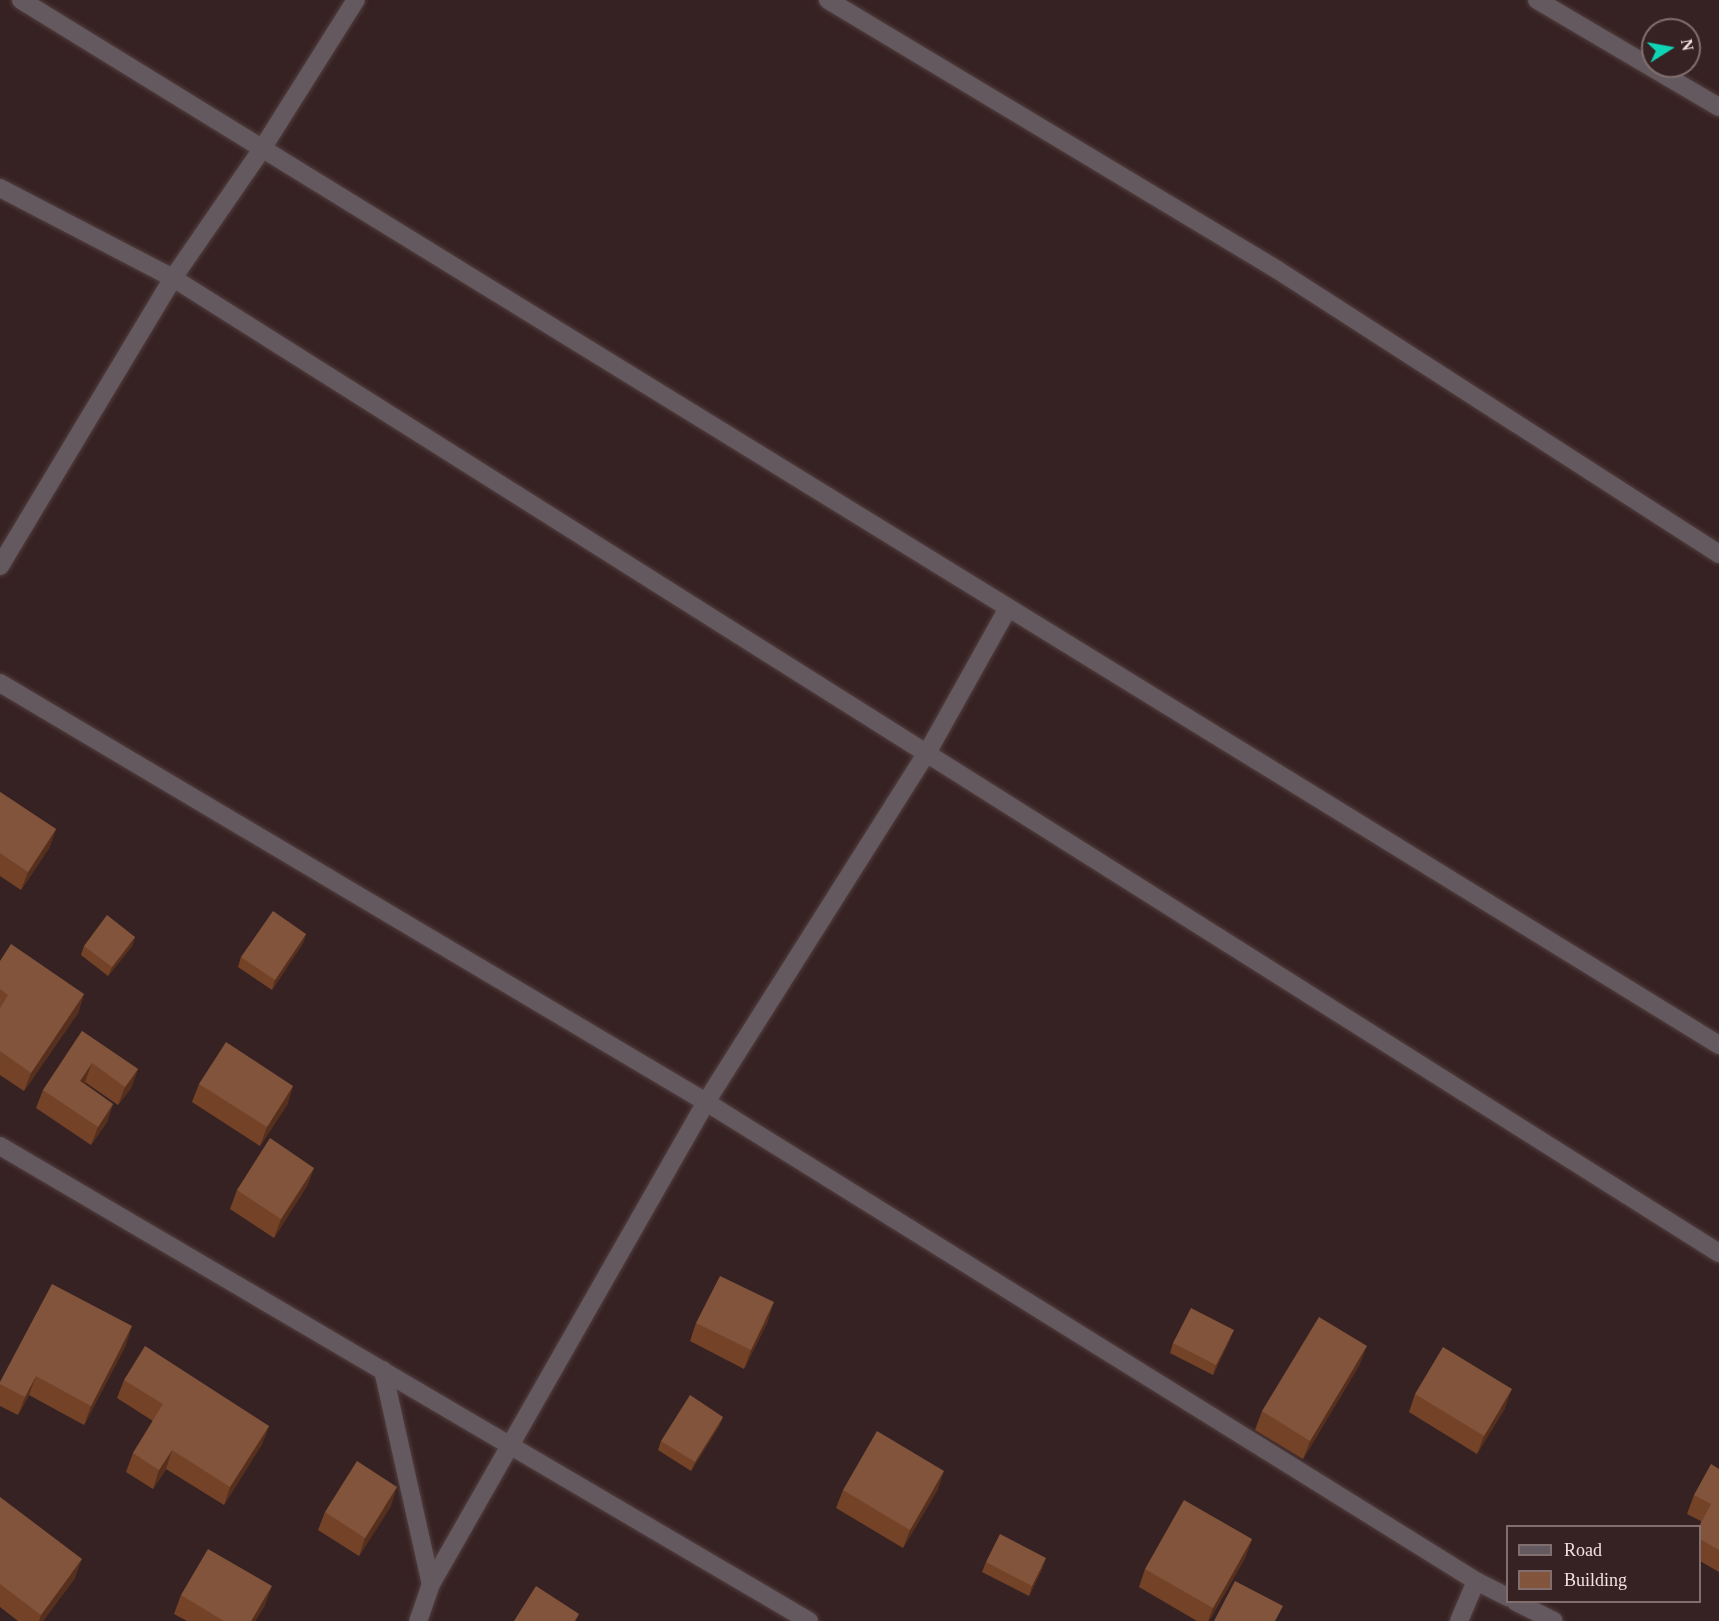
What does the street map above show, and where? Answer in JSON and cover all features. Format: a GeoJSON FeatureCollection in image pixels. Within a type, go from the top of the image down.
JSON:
{"type":"FeatureCollection","features":[{"type":"Feature","properties":{"kind":"street"},"geometry":{"type":"LineString","coordinates":[[21,0],[1719,1046]]}},
{"type":"Feature","properties":{"kind":"street"},"geometry":{"type":"LineString","coordinates":[[0,566],[173,278],[262,149],[356,0]]}},
{"type":"Feature","properties":{"kind":"street"},"geometry":{"type":"LineString","coordinates":[[828,0],[1276,269],[1719,554]]}},
{"type":"Feature","properties":{"kind":"street"},"geometry":{"type":"LineString","coordinates":[[1537,0],[1719,107]]}},
{"type":"Feature","properties":{"kind":"street"},"geometry":{"type":"LineString","coordinates":[[0,188],[173,278],[1719,1253]]}},
{"type":"Feature","properties":{"kind":"street"},"geometry":{"type":"LineString","coordinates":[[418,1621],[431,1584],[506,1446],[706,1102],[927,753],[1008,608]]}},
{"type":"Feature","properties":{"kind":"street"},"geometry":{"type":"LineString","coordinates":[[0,683],[706,1102],[1476,1581],[1506,1596]]}},
{"type":"Feature","properties":{"kind":"street"},"geometry":{"type":"LineString","coordinates":[[0,1146],[383,1370],[506,1446],[809,1621]]}},
{"type":"Feature","properties":{"kind":"street"},"geometry":{"type":"LineString","coordinates":[[383,1370],[431,1584]]}},
{"type":"Feature","properties":{"kind":"street"},"geometry":{"type":"LineString","coordinates":[[1459,1621],[1476,1581]]}},
{"type":"Feature","properties":{"kind":"street"},"geometry":{"type":"LineString","coordinates":[[1518,1603],[1554,1621]]}},
{"type":"Feature","properties":{"kind":"building"},"geometry":{"type":"Polygon","coordinates":[[[0,792],[56,829],[28,872],[0,853],[0,792]]]}},
{"type":"Feature","properties":{"kind":"building"},"geometry":{"type":"Polygon","coordinates":[[[273,911],[306,934],[275,980],[241,957],[273,911]]]}},
{"type":"Feature","properties":{"kind":"building"},"geometry":{"type":"Polygon","coordinates":[[[107,915],[135,937],[112,967],[84,946],[107,915]]]}},
{"type":"Feature","properties":{"kind":"building"},"geometry":{"type":"Polygon","coordinates":[[[11,944],[84,994],[31,1073],[0,1051],[0,1008],[8,995],[0,989],[0,961],[11,944]]]}},
{"type":"Feature","properties":{"kind":"building"},"geometry":{"type":"Polygon","coordinates":[[[82,1031],[138,1069],[125,1087],[92,1063],[80,1081],[113,1104],[98,1127],[43,1090],[82,1031]]]}},
{"type":"Feature","properties":{"kind":"building"},"geometry":{"type":"Polygon","coordinates":[[[226,1042],[293,1086],[267,1127],[199,1084],[226,1042]]]}},
{"type":"Feature","properties":{"kind":"building"},"geometry":{"type":"Polygon","coordinates":[[[270,1138],[314,1168],[281,1219],[237,1190],[270,1138]]]}},
{"type":"Feature","properties":{"kind":"building"},"geometry":{"type":"Polygon","coordinates":[[[720,1276],[774,1302],[751,1350],[696,1323],[720,1276]]]}},
{"type":"Feature","properties":{"kind":"building"},"geometry":{"type":"Polygon","coordinates":[[[52,1284],[132,1326],[91,1406],[36,1376],[25,1397],[0,1384],[52,1284]]]}},
{"type":"Feature","properties":{"kind":"building"},"geometry":{"type":"Polygon","coordinates":[[[1191,1308],[1234,1330],[1216,1365],[1173,1343],[1191,1308]]]}},
{"type":"Feature","properties":{"kind":"building"},"geometry":{"type":"Polygon","coordinates":[[[1319,1317],[1367,1346],[1310,1441],[1262,1411],[1319,1317]]]}},
{"type":"Feature","properties":{"kind":"building"},"geometry":{"type":"Polygon","coordinates":[[[145,1346],[269,1426],[230,1487],[172,1450],[159,1470],[133,1453],[163,1404],[124,1380],[145,1346]]]}},
{"type":"Feature","properties":{"kind":"building"},"geometry":{"type":"Polygon","coordinates":[[[1443,1347],[1512,1389],[1484,1436],[1415,1394],[1443,1347]]]}},
{"type":"Feature","properties":{"kind":"building"},"geometry":{"type":"Polygon","coordinates":[[[690,1395],[723,1417],[695,1462],[661,1441],[690,1395]]]}},
{"type":"Feature","properties":{"kind":"building"},"geometry":{"type":"Polygon","coordinates":[[[877,1431],[944,1471],[910,1530],[843,1490],[877,1431]]]}},
{"type":"Feature","properties":{"kind":"building"},"geometry":{"type":"Polygon","coordinates":[[[357,1461],[397,1487],[365,1538],[325,1512],[357,1461]]]}},
{"type":"Feature","properties":{"kind":"building"},"geometry":{"type":"Polygon","coordinates":[[[1711,1464],[1719,1469],[1719,1550],[1701,1540],[1700,1525],[1711,1504],[1694,1495],[1711,1464]]]}},
{"type":"Feature","properties":{"kind":"building"},"geometry":{"type":"Polygon","coordinates":[[[0,1497],[82,1559],[41,1615],[0,1584],[0,1497]]]}},
{"type":"Feature","properties":{"kind":"building"},"geometry":{"type":"Polygon","coordinates":[[[1184,1500],[1252,1539],[1213,1608],[1145,1569],[1184,1500]]]}},
{"type":"Feature","properties":{"kind":"building"},"geometry":{"type":"Polygon","coordinates":[[[1000,1534],[1046,1558],[1032,1586],[986,1562],[1000,1534]]]}},
{"type":"Feature","properties":{"kind":"building"},"geometry":{"type":"Polygon","coordinates":[[[208,1549],[272,1586],[251,1621],[224,1621],[181,1595],[208,1549]]]}},
{"type":"Feature","properties":{"kind":"building"},"geometry":{"type":"Polygon","coordinates":[[[1235,1581],[1283,1606],[1275,1621],[1214,1621],[1235,1581]]]}},
{"type":"Feature","properties":{"kind":"building"},"geometry":{"type":"Polygon","coordinates":[[[536,1586],[579,1614],[575,1621],[514,1621],[536,1586]]]}}]}
